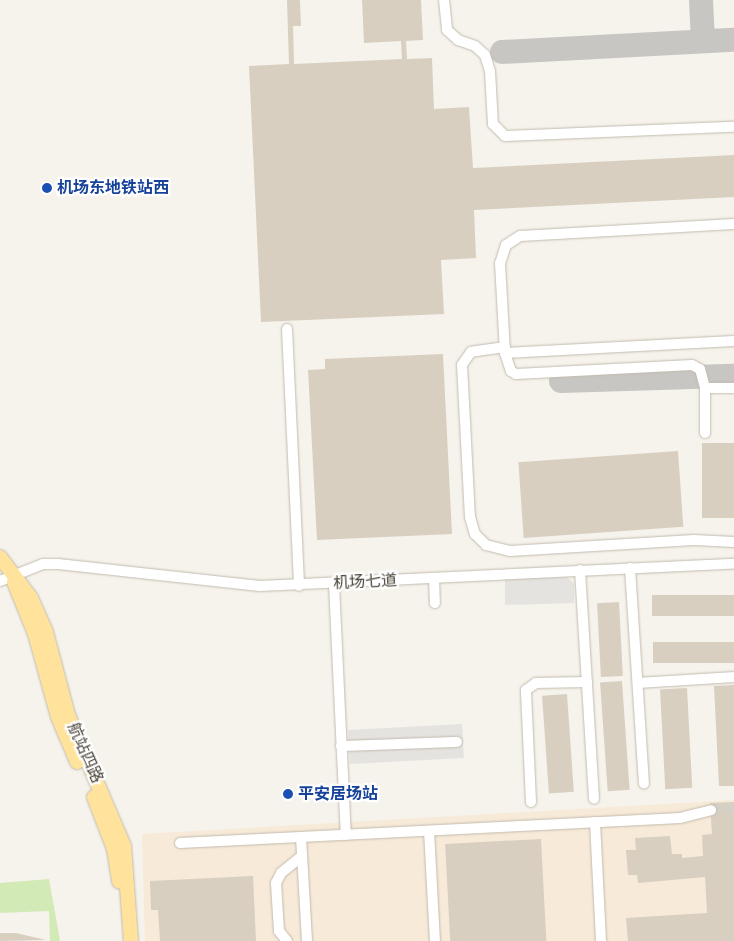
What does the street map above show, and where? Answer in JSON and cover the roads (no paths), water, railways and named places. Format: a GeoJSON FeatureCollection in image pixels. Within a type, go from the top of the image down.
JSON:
{"type":"FeatureCollection","features":[{"type":"Feature","properties":{"kind":"main road","name":"航站四路"},"geometry":{"type":"LineString","coordinates":[[0,557],[5,578],[35,634],[68,745],[102,814],[114,849],[122,903],[122,941]]}},
{"type":"Feature","properties":{"kind":"main road","name":"航站四路"},"geometry":{"type":"LineString","coordinates":[[5,578],[31,598],[46,632],[68,715],[124,846],[131,941]]}},
{"type":"Feature","properties":{"kind":"lane"},"geometry":{"type":"LineString","coordinates":[[444,0],[447,30],[458,40],[474,46],[485,55],[490,71],[494,124],[505,136],[734,127]]}},
{"type":"Feature","properties":{"kind":"lane"},"geometry":{"type":"LineString","coordinates":[[705,432],[705,388],[700,368],[692,366],[524,376],[511,371],[505,350],[500,263],[502,251],[511,240],[520,236],[734,224]]}},
{"type":"Feature","properties":{"kind":"lane"},"geometry":{"type":"LineString","coordinates":[[287,329],[299,586]]}},
{"type":"Feature","properties":{"kind":"lane"},"geometry":{"type":"LineString","coordinates":[[734,341],[471,352],[462,365],[470,517],[474,534],[486,545],[510,551],[694,540],[734,542]]}},
{"type":"Feature","properties":{"kind":"lane"},"geometry":{"type":"LineString","coordinates":[[705,388],[734,388]]}},
{"type":"Feature","properties":{"kind":"lane","name":"机场七道"},"geometry":{"type":"LineString","coordinates":[[5,578],[43,564],[58,564],[260,586],[299,586],[580,570],[734,564]]}},
{"type":"Feature","properties":{"kind":"lane"},"geometry":{"type":"LineString","coordinates":[[630,568],[644,784]]}},
{"type":"Feature","properties":{"kind":"lane"},"geometry":{"type":"LineString","coordinates":[[580,570],[594,798]]}},
{"type":"Feature","properties":{"kind":"lane"},"geometry":{"type":"LineString","coordinates":[[434,578],[436,603]]}},
{"type":"Feature","properties":{"kind":"lane"},"geometry":{"type":"LineString","coordinates":[[334,584],[346,835]]}},
{"type":"Feature","properties":{"kind":"lane"},"geometry":{"type":"LineString","coordinates":[[638,683],[734,677]]}},
{"type":"Feature","properties":{"kind":"lane"},"geometry":{"type":"LineString","coordinates":[[531,802],[526,690],[536,683],[587,682]]}},
{"type":"Feature","properties":{"kind":"lane"},"geometry":{"type":"LineString","coordinates":[[341,746],[457,742]]}},
{"type":"Feature","properties":{"kind":"lane"},"geometry":{"type":"LineString","coordinates":[[180,844],[680,818],[711,810]]}},
{"type":"Feature","properties":{"kind":"lane"},"geometry":{"type":"LineString","coordinates":[[595,822],[601,941]]}},
{"type":"Feature","properties":{"kind":"lane"},"geometry":{"type":"LineString","coordinates":[[429,831],[435,941]]}},
{"type":"Feature","properties":{"kind":"lane"},"geometry":{"type":"LineString","coordinates":[[301,837],[306,941]]}},
{"type":"Feature","properties":{"kind":"lane"},"geometry":{"type":"LineString","coordinates":[[287,941],[279,930],[276,883],[281,873],[302,856]]}},
{"type":"Feature","properties":{"kind":"tunnel"},"geometry":{"type":"LineString","coordinates":[[711,810],[734,808]]}},
{"type":"Feature","properties":{"kind":"place","name":"机场东地铁站西"},"geometry":{"type":"Point","coordinates":[47,188]}},
{"type":"Feature","properties":{"kind":"place","name":"平安居场站"},"geometry":{"type":"Point","coordinates":[288,794]}}]}
